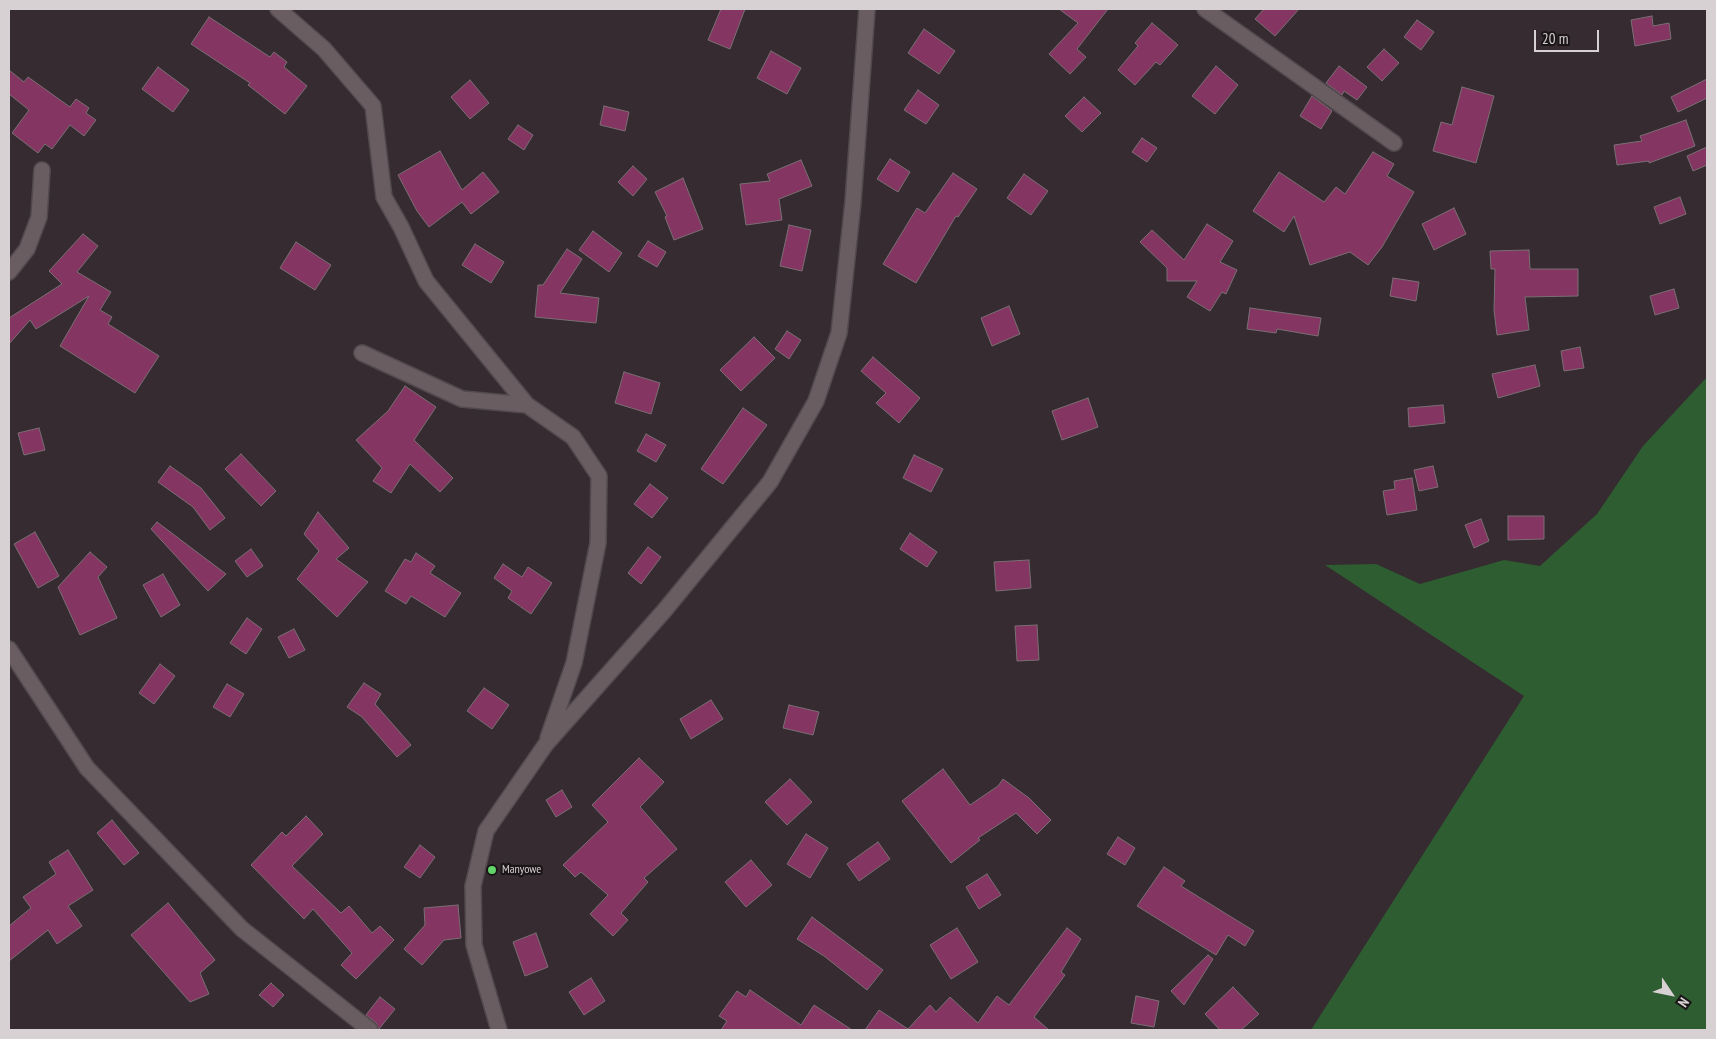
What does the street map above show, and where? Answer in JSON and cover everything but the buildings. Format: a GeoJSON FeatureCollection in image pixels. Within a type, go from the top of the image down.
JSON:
{"type":"FeatureCollection","features":[{"type":"Feature","properties":{"kind":"street"},"geometry":{"type":"LineString","coordinates":[[278,9],[324,49],[373,106],[384,197],[401,227],[426,281],[527,405],[573,437],[599,476],[598,543],[574,663],[546,744]]}},
{"type":"Feature","properties":{"kind":"street"},"geometry":{"type":"LineString","coordinates":[[499,1030],[474,945],[473,886],[486,831],[546,744],[664,611],[770,482],[816,401],[840,333],[853,202],[867,9]]}},
{"type":"Feature","properties":{"kind":"street"},"geometry":{"type":"LineString","coordinates":[[1205,9],[1394,143]]}},
{"type":"Feature","properties":{"kind":"street"},"geometry":{"type":"LineString","coordinates":[[9,272],[27,249],[39,217],[42,170]]}},
{"type":"Feature","properties":{"kind":"street"},"geometry":{"type":"LineString","coordinates":[[362,353],[462,399],[527,405]]}},
{"type":"Feature","properties":{"kind":"street"},"geometry":{"type":"LineString","coordinates":[[9,649],[87,768],[242,929],[370,1030]]}},
{"type":"Feature","properties":{"kind":"green space"},"geometry":{"type":"Polygon","coordinates":[[[1707,377],[1707,1030],[1311,1030],[1524,696],[1325,565],[1376,564],[1420,584],[1504,560],[1540,566],[1597,514],[1643,446],[1707,377]]]}},
{"type":"Feature","properties":{"kind":"place","name":"Manyowe"},"geometry":{"type":"Point","coordinates":[492,870]}}]}
